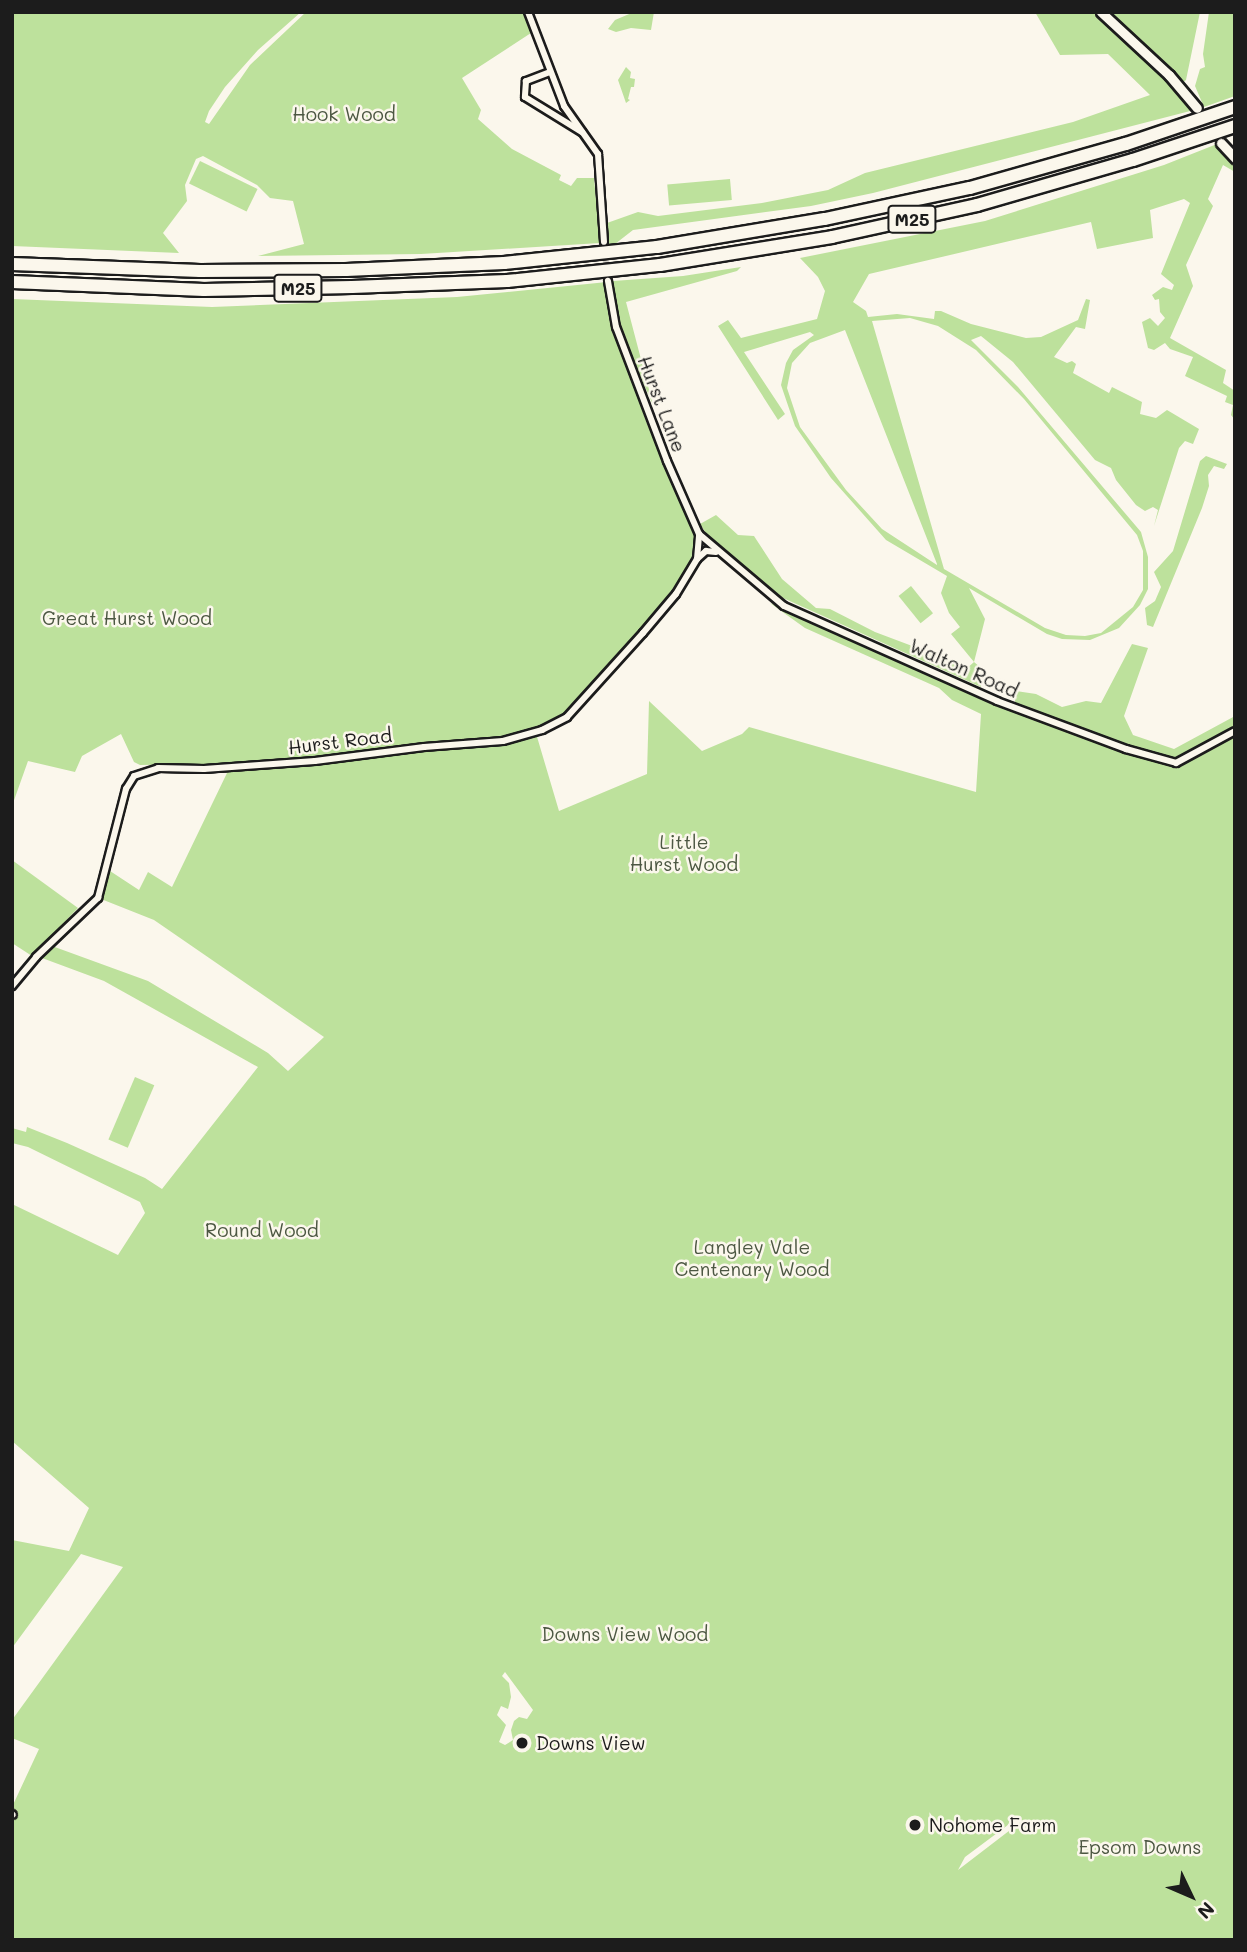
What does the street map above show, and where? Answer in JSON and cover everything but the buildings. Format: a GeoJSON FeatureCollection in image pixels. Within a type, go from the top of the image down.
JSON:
{"type":"FeatureCollection","features":[{"type":"Feature","properties":{"kind":"highway","name":"M25"},"geometry":{"type":"LineString","coordinates":[[12,264],[200,271],[346,270],[505,263],[657,247],[825,219],[970,188],[1126,144],[1235,107]]}},
{"type":"Feature","properties":{"kind":"highway","name":"M25"},"geometry":{"type":"LineString","coordinates":[[12,282],[204,290],[352,287],[507,281],[660,265],[832,237],[977,205],[1133,160],[1235,126]]}},
{"type":"Feature","properties":{"kind":"street"},"geometry":{"type":"LineString","coordinates":[[528,12],[564,106],[598,154],[604,242]]}},
{"type":"Feature","properties":{"kind":"street"},"geometry":{"type":"LineString","coordinates":[[1101,12],[1169,75],[1197,108]]}},
{"type":"Feature","properties":{"kind":"street"},"geometry":{"type":"LineString","coordinates":[[551,72],[526,81],[525,97],[572,130],[583,133]]}},
{"type":"Feature","properties":{"kind":"street"},"geometry":{"type":"LineString","coordinates":[[1221,143],[1235,158]]}},
{"type":"Feature","properties":{"kind":"street","name":"Hurst Lane"},"geometry":{"type":"LineString","coordinates":[[608,281],[616,327],[667,461],[699,534]]}},
{"type":"Feature","properties":{"kind":"street","name":"Walton Road"},"geometry":{"type":"LineString","coordinates":[[699,534],[784,606],[997,701],[1126,749],[1176,763],[1235,731]]}},
{"type":"Feature","properties":{"kind":"street","name":"Hurst Road"},"geometry":{"type":"LineString","coordinates":[[12,986],[36,957],[98,898],[126,789],[134,776],[158,768],[204,769],[316,761],[424,747],[503,741],[542,730],[566,717],[609,674],[671,600],[697,559],[699,534]]}},
{"type":"Feature","properties":{"kind":"street"},"geometry":{"type":"LineString","coordinates":[[697,559],[706,551],[716,551]]}},
{"type":"Feature","properties":{"kind":"green space","name":"Hook Wood"},"geometry":{"type":"Polygon","coordinates":[[[12,12],[301,12],[258,50],[225,87],[209,111],[205,122],[209,124],[250,65],[306,12],[523,12],[531,33],[462,78],[481,110],[478,119],[512,149],[561,175],[559,180],[571,186],[577,178],[594,178],[600,243],[421,254],[258,256],[304,244],[293,201],[270,198],[257,185],[203,156],[196,159],[185,185],[187,201],[163,233],[179,253],[12,246],[12,12]]]}},
{"type":"Feature","properties":{"kind":"green space"},"geometry":{"type":"Polygon","coordinates":[[[634,12],[654,12],[651,30],[631,28],[616,32],[608,29],[615,20],[634,12]]]}},
{"type":"Feature","properties":{"kind":"green space"},"geometry":{"type":"Polygon","coordinates":[[[1035,12],[1200,12],[1186,80],[1176,88],[1194,110],[873,193],[811,206],[633,230],[615,244],[609,244],[607,223],[638,212],[658,216],[762,203],[828,190],[865,173],[1073,122],[1150,95],[1108,54],[1060,55],[1035,12]]]}},
{"type":"Feature","properties":{"kind":"green space"},"geometry":{"type":"Polygon","coordinates":[[[1209,12],[1235,12],[1235,96],[1204,107],[1195,86],[1200,69],[1205,67],[1203,54],[1209,12]]]}},
{"type":"Feature","properties":{"kind":"green space"},"geometry":{"type":"Polygon","coordinates":[[[626,67],[631,72],[630,78],[635,79],[628,99],[630,100],[626,103],[618,80],[626,67]]]}},
{"type":"Feature","properties":{"kind":"green space"},"geometry":{"type":"Polygon","coordinates":[[[1217,144],[1235,163],[1235,172],[1223,165],[1208,199],[1213,206],[1186,265],[1193,286],[1170,338],[1226,370],[1223,383],[1235,391],[1235,420],[1231,415],[1233,405],[1225,402],[1227,396],[1185,376],[1193,357],[1170,349],[1165,343],[1154,350],[1148,348],[1142,322],[1150,318],[1158,326],[1165,318],[1160,312],[1159,299],[1155,300],[1152,295],[1163,287],[1172,290],[1174,285],[1161,274],[1190,203],[1184,199],[1150,210],[1153,238],[1097,249],[1091,222],[869,274],[853,302],[866,311],[868,317],[897,314],[934,319],[935,311],[941,311],[971,324],[1026,338],[1041,337],[1078,320],[1086,299],[1090,300],[1085,329],[1076,327],[1054,357],[1067,363],[1072,361],[1076,364],[1073,373],[1109,393],[1112,387],[1142,402],[1140,414],[1156,418],[1167,410],[1199,429],[1193,444],[1185,441],[1179,448],[1154,526],[1158,510],[1153,507],[1145,511],[1136,505],[1116,480],[1111,468],[1095,460],[1013,362],[981,336],[971,340],[1018,387],[1141,532],[1148,557],[1148,589],[1140,605],[1119,628],[1090,640],[1062,639],[1047,634],[969,588],[985,619],[974,662],[951,634],[960,627],[949,613],[941,593],[947,576],[886,540],[831,478],[795,426],[781,385],[786,363],[793,350],[814,335],[810,332],[744,352],[785,414],[778,420],[718,326],[728,320],[741,338],[817,319],[825,291],[818,277],[800,258],[985,221],[1164,165],[1217,144]],[[910,318],[872,321],[944,569],[1045,628],[1066,635],[1101,633],[1133,607],[1143,590],[1143,551],[1137,535],[1024,399],[976,350],[938,326],[910,318]],[[845,330],[810,343],[792,363],[787,388],[800,427],[846,490],[882,529],[937,565],[937,564],[845,330]]]}},
{"type":"Feature","properties":{"kind":"green space"},"geometry":{"type":"Polygon","coordinates":[[[200,161],[258,189],[247,212],[189,183],[200,161]]]}},
{"type":"Feature","properties":{"kind":"green space"},"geometry":{"type":"Polygon","coordinates":[[[730,179],[732,200],[669,205],[667,184],[730,179]]]}},
{"type":"Feature","properties":{"kind":"green space"},"geometry":{"type":"Polygon","coordinates":[[[741,267],[737,271],[626,302],[653,405],[621,332],[613,281],[683,276],[741,267]]]}},
{"type":"Feature","properties":{"kind":"green space","name":"Langley Vale Centenary Wood"},"geometry":{"type":"Polygon","coordinates":[[[607,282],[611,320],[646,421],[696,538],[696,556],[684,575],[602,677],[572,708],[535,730],[559,811],[647,774],[649,701],[702,751],[742,734],[749,727],[976,792],[981,714],[952,700],[939,688],[805,628],[770,603],[1014,711],[1016,691],[1036,694],[1062,707],[1086,701],[1101,703],[1132,644],[1148,648],[1124,716],[1133,735],[1174,749],[1235,716],[1235,1940],[12,1940],[12,1807],[39,1749],[12,1738],[12,1720],[123,1567],[81,1554],[12,1648],[12,1540],[69,1551],[89,1508],[12,1441],[12,1204],[118,1255],[145,1213],[140,1202],[28,1147],[12,1143],[12,1128],[26,1132],[27,1127],[67,1143],[145,1178],[162,1189],[258,1067],[104,981],[42,958],[52,946],[148,981],[268,1053],[288,1071],[324,1037],[154,920],[101,899],[110,871],[139,890],[148,872],[172,887],[227,773],[200,764],[140,765],[134,762],[121,734],[82,756],[75,772],[28,761],[12,806],[12,299],[212,307],[457,297],[607,282]],[[505,1672],[502,1676],[509,1683],[511,1697],[508,1709],[501,1706],[497,1715],[506,1725],[499,1742],[505,1745],[513,1740],[511,1730],[514,1721],[519,1717],[527,1719],[533,1710],[505,1672]],[[1020,1816],[965,1857],[958,1870],[1022,1821],[1020,1816]]]}},
{"type":"Feature","properties":{"kind":"green space"},"geometry":{"type":"Polygon","coordinates":[[[1206,456],[1227,464],[1224,469],[1214,466],[1208,475],[1209,486],[1202,508],[1153,627],[1147,625],[1145,608],[1155,601],[1161,587],[1154,572],[1173,551],[1200,461],[1206,456]]]}},
{"type":"Feature","properties":{"kind":"green space"},"geometry":{"type":"Polygon","coordinates":[[[716,515],[738,535],[754,536],[782,579],[816,608],[830,609],[875,632],[952,661],[965,670],[974,662],[980,667],[981,687],[783,598],[709,538],[700,524],[716,515]]]}},
{"type":"Feature","properties":{"kind":"green space"},"geometry":{"type":"Polygon","coordinates":[[[911,586],[933,613],[921,623],[899,596],[911,586]]]}},
{"type":"Feature","properties":{"kind":"green space"},"geometry":{"type":"Polygon","coordinates":[[[12,860],[78,908],[32,956],[12,943],[12,860]]]}},
{"type":"Feature","properties":{"kind":"green space"},"geometry":{"type":"Polygon","coordinates":[[[135,1077],[154,1085],[128,1148],[108,1140],[135,1077]]]}},
{"type":"Feature","properties":{"kind":"tunnel"},"geometry":{"type":"LineString","coordinates":[[604,242],[608,281]]}},
{"type":"Feature","properties":{"kind":"place","name":"Downs View"},"geometry":{"type":"Point","coordinates":[522,1743]}},
{"type":"Feature","properties":{"kind":"place","name":"Nohome Farm"},"geometry":{"type":"Point","coordinates":[915,1825]}},
{"type":"Feature","properties":{"kind":"park label","name":"Great Hurst Wood"},"geometry":{"type":"Point","coordinates":[127,618]}},
{"type":"Feature","properties":{"kind":"park label","name":"Little Hurst Wood"},"geometry":{"type":"Point","coordinates":[684,853]}},
{"type":"Feature","properties":{"kind":"park label","name":"Round Wood"},"geometry":{"type":"Point","coordinates":[262,1230]}},
{"type":"Feature","properties":{"kind":"park label","name":"Downs View Wood"},"geometry":{"type":"Point","coordinates":[625,1634]}},
{"type":"Feature","properties":{"kind":"park label","name":"Epsom Downs"},"geometry":{"type":"Point","coordinates":[1140,1847]}}]}
